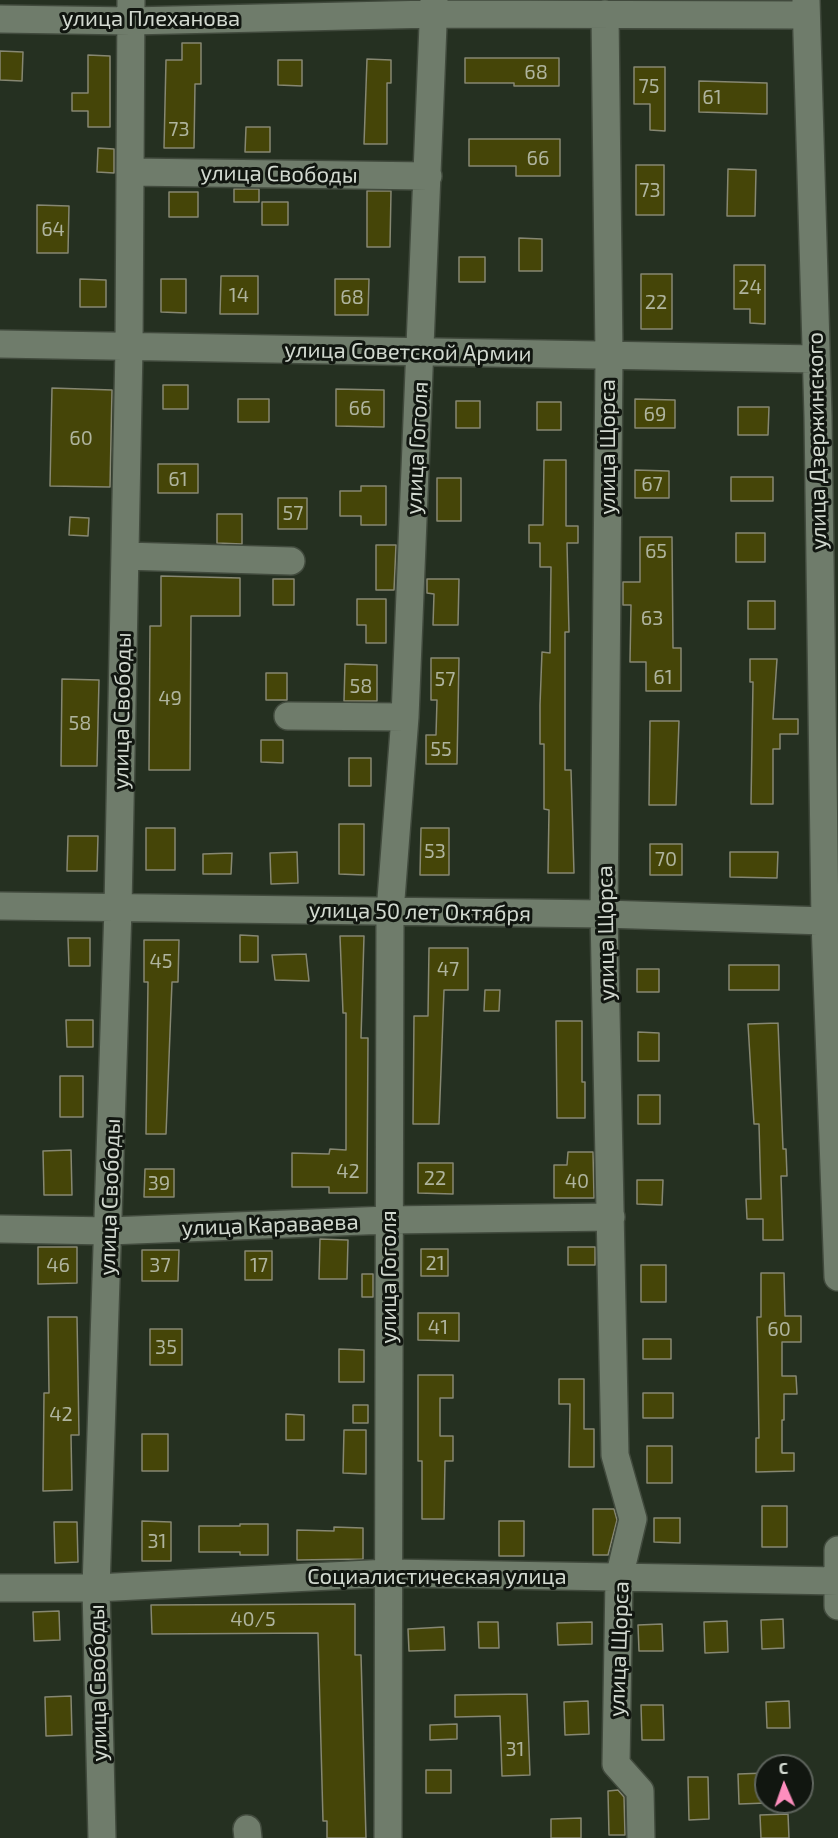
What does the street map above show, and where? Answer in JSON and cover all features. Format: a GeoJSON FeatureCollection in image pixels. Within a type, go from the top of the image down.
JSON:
{"type":"FeatureCollection","features":[{"type":"Feature","properties":{"kind":"street","name":"улица Плеханова"},"geometry":{"type":"LineString","coordinates":[[0,19],[131,11],[434,7],[605,14],[806,8]]}},
{"type":"Feature","properties":{"kind":"street","name":"улица Гоголя"},"geometry":{"type":"LineString","coordinates":[[387,1838],[390,912],[405,717],[434,7]]}},
{"type":"Feature","properties":{"kind":"street","name":"улица Дзержинского"},"geometry":{"type":"LineString","coordinates":[[806,8],[831,924],[838,1277]]}},
{"type":"Feature","properties":{"kind":"street","name":"улица Свободы"},"geometry":{"type":"LineString","coordinates":[[102,1838],[96,1588],[118,908],[129,347],[131,11]]}},
{"type":"Feature","properties":{"kind":"street","name":"улица Щорса"},"geometry":{"type":"LineString","coordinates":[[605,14],[609,355],[604,915],[615,1455],[633,1519],[619,1578],[616,1764],[640,1791],[641,1838]]}},
{"type":"Feature","properties":{"kind":"street","name":"улица Свободы"},"geometry":{"type":"LineString","coordinates":[[130,172],[428,176]]}},
{"type":"Feature","properties":{"kind":"street","name":"улица Советской Армии"},"geometry":{"type":"LineString","coordinates":[[0,345],[816,358]]}},
{"type":"Feature","properties":{"kind":"street"},"geometry":{"type":"LineString","coordinates":[[125,556],[291,561]]}},
{"type":"Feature","properties":{"kind":"street"},"geometry":{"type":"LineString","coordinates":[[288,716],[405,717]]}},
{"type":"Feature","properties":{"kind":"street","name":"улица 50 лет Октября"},"geometry":{"type":"LineString","coordinates":[[0,906],[604,915],[831,924]]}},
{"type":"Feature","properties":{"kind":"street","name":"улица Караваева"},"geometry":{"type":"LineString","coordinates":[[0,1229],[109,1231],[388,1220],[611,1217]]}},
{"type":"Feature","properties":{"kind":"street"},"geometry":{"type":"LineString","coordinates":[[838,1550],[838,1606]]}},
{"type":"Feature","properties":{"kind":"street","name":"Социалистическая улица"},"geometry":{"type":"LineString","coordinates":[[0,1588],[96,1588],[389,1573],[838,1581]]}},
{"type":"Feature","properties":{"kind":"building"},"geometry":{"type":"Polygon","coordinates":[[[182,43],[201,43],[201,84],[195,84],[194,148],[164,148],[166,60],[182,60],[182,43]]]}},
{"type":"Feature","properties":{"kind":"building"},"geometry":{"type":"Polygon","coordinates":[[[0,51],[23,52],[22,81],[0,80],[0,51]]]}},
{"type":"Feature","properties":{"kind":"building"},"geometry":{"type":"Polygon","coordinates":[[[88,55],[110,56],[110,127],[88,127],[88,111],[72,111],[72,93],[88,93],[88,55]]]}},
{"type":"Feature","properties":{"kind":"building"},"geometry":{"type":"Polygon","coordinates":[[[465,58],[559,58],[559,86],[465,83],[465,58]]]}},
{"type":"Feature","properties":{"kind":"building"},"geometry":{"type":"Polygon","coordinates":[[[367,59],[391,60],[391,83],[387,83],[387,144],[364,144],[367,59]]]}},
{"type":"Feature","properties":{"kind":"building"},"geometry":{"type":"Polygon","coordinates":[[[278,60],[302,60],[302,86],[278,85],[278,60]]]}},
{"type":"Feature","properties":{"kind":"building"},"geometry":{"type":"Polygon","coordinates":[[[634,67],[665,67],[665,131],[650,130],[650,104],[634,104],[634,67]]]}},
{"type":"Feature","properties":{"kind":"building"},"geometry":{"type":"Polygon","coordinates":[[[699,81],[767,83],[767,114],[699,112],[699,81]]]}},
{"type":"Feature","properties":{"kind":"building"},"geometry":{"type":"Polygon","coordinates":[[[246,127],[270,127],[270,152],[245,152],[246,127]]]}},
{"type":"Feature","properties":{"kind":"building"},"geometry":{"type":"Polygon","coordinates":[[[469,139],[560,139],[560,176],[516,176],[516,166],[469,166],[469,139]]]}},
{"type":"Feature","properties":{"kind":"building"},"geometry":{"type":"Polygon","coordinates":[[[98,148],[114,149],[114,173],[97,172],[98,148]]]}},
{"type":"Feature","properties":{"kind":"building"},"geometry":{"type":"Polygon","coordinates":[[[636,165],[664,165],[664,215],[636,215],[636,165]]]}},
{"type":"Feature","properties":{"kind":"building"},"geometry":{"type":"Polygon","coordinates":[[[728,169],[756,170],[755,216],[727,216],[728,169]]]}},
{"type":"Feature","properties":{"kind":"building"},"geometry":{"type":"Polygon","coordinates":[[[234,189],[259,189],[259,202],[234,202],[234,189]]]}},
{"type":"Feature","properties":{"kind":"building"},"geometry":{"type":"Polygon","coordinates":[[[367,191],[391,191],[390,247],[367,247],[367,191]]]}},
{"type":"Feature","properties":{"kind":"building"},"geometry":{"type":"Polygon","coordinates":[[[169,192],[198,192],[198,217],[169,217],[169,192]]]}},
{"type":"Feature","properties":{"kind":"building"},"geometry":{"type":"Polygon","coordinates":[[[262,202],[288,202],[288,225],[262,225],[262,202]]]}},
{"type":"Feature","properties":{"kind":"building"},"geometry":{"type":"Polygon","coordinates":[[[37,205],[69,206],[68,253],[37,253],[37,205]]]}},
{"type":"Feature","properties":{"kind":"building"},"geometry":{"type":"Polygon","coordinates":[[[519,238],[542,239],[542,271],[519,271],[519,238]]]}},
{"type":"Feature","properties":{"kind":"building"},"geometry":{"type":"Polygon","coordinates":[[[459,257],[485,257],[485,282],[459,282],[459,257]]]}},
{"type":"Feature","properties":{"kind":"building"},"geometry":{"type":"Polygon","coordinates":[[[734,265],[765,265],[765,324],[750,323],[750,309],[734,309],[734,265]]]}},
{"type":"Feature","properties":{"kind":"building"},"geometry":{"type":"Polygon","coordinates":[[[641,274],[672,274],[672,329],[641,329],[641,274]]]}},
{"type":"Feature","properties":{"kind":"building"},"geometry":{"type":"Polygon","coordinates":[[[221,276],[258,276],[258,314],[220,314],[221,276]]]}},
{"type":"Feature","properties":{"kind":"building"},"geometry":{"type":"Polygon","coordinates":[[[80,279],[106,280],[106,307],[80,307],[80,279]]]}},
{"type":"Feature","properties":{"kind":"building"},"geometry":{"type":"Polygon","coordinates":[[[161,279],[186,279],[186,313],[161,312],[161,279]]]}},
{"type":"Feature","properties":{"kind":"building"},"geometry":{"type":"Polygon","coordinates":[[[335,279],[369,279],[368,315],[335,315],[335,279]]]}},
{"type":"Feature","properties":{"kind":"building"},"geometry":{"type":"Polygon","coordinates":[[[163,385],[188,385],[188,409],[163,409],[163,385]]]}},
{"type":"Feature","properties":{"kind":"building"},"geometry":{"type":"Polygon","coordinates":[[[52,388],[112,390],[110,487],[50,486],[52,388]]]}},
{"type":"Feature","properties":{"kind":"building"},"geometry":{"type":"Polygon","coordinates":[[[336,389],[384,390],[384,427],[336,426],[336,389]]]}},
{"type":"Feature","properties":{"kind":"building"},"geometry":{"type":"Polygon","coordinates":[[[238,399],[269,399],[269,422],[238,422],[238,399]]]}},
{"type":"Feature","properties":{"kind":"building"},"geometry":{"type":"Polygon","coordinates":[[[635,399],[675,400],[675,428],[635,428],[635,399]]]}},
{"type":"Feature","properties":{"kind":"building"},"geometry":{"type":"Polygon","coordinates":[[[456,401],[480,401],[480,428],[456,428],[456,401]]]}},
{"type":"Feature","properties":{"kind":"building"},"geometry":{"type":"Polygon","coordinates":[[[537,402],[561,402],[561,430],[537,430],[537,402]]]}},
{"type":"Feature","properties":{"kind":"building"},"geometry":{"type":"Polygon","coordinates":[[[738,407],[769,407],[768,435],[738,435],[738,407]]]}},
{"type":"Feature","properties":{"kind":"building"},"geometry":{"type":"Polygon","coordinates":[[[544,460],[566,460],[566,526],[578,526],[578,543],[567,543],[569,632],[565,632],[565,770],[571,770],[574,873],[548,873],[549,810],[544,809],[544,744],[540,744],[540,705],[542,652],[550,653],[551,567],[540,567],[540,543],[529,543],[529,525],[543,525],[544,460]]]}},
{"type":"Feature","properties":{"kind":"building"},"geometry":{"type":"Polygon","coordinates":[[[158,464],[198,464],[198,493],[158,493],[158,464]]]}},
{"type":"Feature","properties":{"kind":"building"},"geometry":{"type":"Polygon","coordinates":[[[635,470],[669,471],[669,498],[635,498],[635,470]]]}},
{"type":"Feature","properties":{"kind":"building"},"geometry":{"type":"Polygon","coordinates":[[[731,477],[773,477],[773,501],[731,501],[731,477]]]}},
{"type":"Feature","properties":{"kind":"building"},"geometry":{"type":"Polygon","coordinates":[[[437,478],[461,478],[461,521],[437,521],[437,478]]]}},
{"type":"Feature","properties":{"kind":"building"},"geometry":{"type":"Polygon","coordinates":[[[361,486],[386,486],[386,525],[361,525],[361,516],[340,516],[340,491],[361,491],[361,486]]]}},
{"type":"Feature","properties":{"kind":"building"},"geometry":{"type":"Polygon","coordinates":[[[278,498],[307,498],[307,529],[278,529],[278,498]]]}},
{"type":"Feature","properties":{"kind":"building"},"geometry":{"type":"Polygon","coordinates":[[[217,514],[242,514],[242,544],[217,543],[217,514]]]}},
{"type":"Feature","properties":{"kind":"building"},"geometry":{"type":"Polygon","coordinates":[[[70,517],[89,518],[88,536],[69,535],[70,517]]]}},
{"type":"Feature","properties":{"kind":"building"},"geometry":{"type":"Polygon","coordinates":[[[736,533],[765,533],[765,562],[736,562],[736,533]]]}},
{"type":"Feature","properties":{"kind":"building"},"geometry":{"type":"Polygon","coordinates":[[[640,537],[672,537],[673,648],[681,648],[681,691],[646,691],[646,662],[630,662],[631,605],[623,605],[623,582],[640,582],[640,537]]]}},
{"type":"Feature","properties":{"kind":"building"},"geometry":{"type":"Polygon","coordinates":[[[376,545],[396,545],[394,590],[376,590],[376,545]]]}},
{"type":"Feature","properties":{"kind":"building"},"geometry":{"type":"Polygon","coordinates":[[[161,576],[240,578],[240,616],[191,616],[190,770],[149,770],[150,626],[161,626],[161,576]]]}},
{"type":"Feature","properties":{"kind":"building"},"geometry":{"type":"Polygon","coordinates":[[[273,579],[294,579],[294,605],[273,605],[273,579]]]}},
{"type":"Feature","properties":{"kind":"building"},"geometry":{"type":"Polygon","coordinates":[[[427,579],[459,579],[458,625],[433,625],[434,594],[427,593],[427,579]]]}},
{"type":"Feature","properties":{"kind":"building"},"geometry":{"type":"Polygon","coordinates":[[[357,599],[386,599],[386,643],[366,643],[366,625],[357,625],[357,599]]]}},
{"type":"Feature","properties":{"kind":"building"},"geometry":{"type":"Polygon","coordinates":[[[748,601],[775,601],[775,629],[748,629],[748,601]]]}},
{"type":"Feature","properties":{"kind":"building"},"geometry":{"type":"Polygon","coordinates":[[[431,658],[459,658],[457,764],[426,764],[426,735],[436,735],[437,700],[431,700],[431,658]]]}},
{"type":"Feature","properties":{"kind":"building"},"geometry":{"type":"Polygon","coordinates":[[[750,659],[777,659],[773,719],[798,719],[798,734],[780,734],[780,749],[773,749],[773,804],[751,804],[753,682],[750,682],[750,659]]]}},
{"type":"Feature","properties":{"kind":"building"},"geometry":{"type":"Polygon","coordinates":[[[345,664],[377,665],[377,701],[344,701],[345,664]]]}},
{"type":"Feature","properties":{"kind":"building"},"geometry":{"type":"Polygon","coordinates":[[[266,673],[287,673],[287,700],[266,700],[266,673]]]}},
{"type":"Feature","properties":{"kind":"building"},"geometry":{"type":"Polygon","coordinates":[[[62,679],[99,680],[97,766],[61,766],[62,679]]]}},
{"type":"Feature","properties":{"kind":"building"},"geometry":{"type":"Polygon","coordinates":[[[650,721],[679,721],[676,805],[649,805],[650,721]]]}},
{"type":"Feature","properties":{"kind":"building"},"geometry":{"type":"Polygon","coordinates":[[[261,740],[283,740],[283,763],[261,762],[261,740]]]}},
{"type":"Feature","properties":{"kind":"building"},"geometry":{"type":"Polygon","coordinates":[[[349,758],[371,758],[371,786],[349,786],[349,758]]]}},
{"type":"Feature","properties":{"kind":"building"},"geometry":{"type":"Polygon","coordinates":[[[339,824],[364,824],[364,875],[339,874],[339,824]]]}},
{"type":"Feature","properties":{"kind":"building"},"geometry":{"type":"Polygon","coordinates":[[[146,828],[175,828],[175,870],[146,870],[146,828]]]}},
{"type":"Feature","properties":{"kind":"building"},"geometry":{"type":"Polygon","coordinates":[[[421,828],[449,828],[449,875],[420,875],[421,828]]]}},
{"type":"Feature","properties":{"kind":"building"},"geometry":{"type":"Polygon","coordinates":[[[68,836],[98,836],[97,871],[67,871],[68,836]]]}},
{"type":"Feature","properties":{"kind":"building"},"geometry":{"type":"Polygon","coordinates":[[[650,844],[682,844],[682,875],[650,875],[650,844]]]}},
{"type":"Feature","properties":{"kind":"building"},"geometry":{"type":"Polygon","coordinates":[[[297,852],[298,883],[271,884],[270,853],[297,852]]]}},
{"type":"Feature","properties":{"kind":"building"},"geometry":{"type":"Polygon","coordinates":[[[730,852],[778,852],[777,878],[730,877],[730,852]]]}},
{"type":"Feature","properties":{"kind":"building"},"geometry":{"type":"Polygon","coordinates":[[[232,853],[231,874],[203,874],[203,854],[232,853]]]}},
{"type":"Feature","properties":{"kind":"building"},"geometry":{"type":"Polygon","coordinates":[[[240,935],[258,936],[258,962],[240,962],[240,935]]]}},
{"type":"Feature","properties":{"kind":"building"},"geometry":{"type":"Polygon","coordinates":[[[340,936],[364,936],[361,1038],[368,1038],[367,1193],[329,1193],[329,1187],[292,1187],[292,1153],[329,1154],[330,1149],[346,1150],[346,1013],[343,1013],[340,936]]]}},
{"type":"Feature","properties":{"kind":"building"},"geometry":{"type":"Polygon","coordinates":[[[68,938],[90,938],[90,966],[69,966],[68,938]]]}},
{"type":"Feature","properties":{"kind":"building"},"geometry":{"type":"Polygon","coordinates":[[[144,940],[179,940],[178,982],[172,982],[166,1134],[146,1134],[148,982],[144,982],[144,940]]]}},
{"type":"Feature","properties":{"kind":"building"},"geometry":{"type":"Polygon","coordinates":[[[429,948],[468,948],[468,990],[444,990],[439,1124],[413,1124],[414,1016],[428,1016],[429,948]]]}},
{"type":"Feature","properties":{"kind":"building"},"geometry":{"type":"Polygon","coordinates":[[[306,954],[309,981],[275,980],[272,955],[306,954]]]}},
{"type":"Feature","properties":{"kind":"building"},"geometry":{"type":"Polygon","coordinates":[[[729,965],[779,965],[779,990],[729,990],[729,965]]]}},
{"type":"Feature","properties":{"kind":"building"},"geometry":{"type":"Polygon","coordinates":[[[637,969],[659,969],[659,992],[637,992],[637,969]]]}},
{"type":"Feature","properties":{"kind":"building"},"geometry":{"type":"Polygon","coordinates":[[[485,990],[500,990],[499,1011],[484,1011],[485,990]]]}},
{"type":"Feature","properties":{"kind":"building"},"geometry":{"type":"Polygon","coordinates":[[[66,1020],[93,1020],[93,1047],[67,1047],[66,1020]]]}},
{"type":"Feature","properties":{"kind":"building"},"geometry":{"type":"Polygon","coordinates":[[[556,1021],[582,1021],[582,1082],[585,1082],[585,1118],[557,1118],[556,1021]]]}},
{"type":"Feature","properties":{"kind":"building"},"geometry":{"type":"Polygon","coordinates":[[[778,1023],[783,1149],[786,1149],[787,1176],[781,1176],[783,1240],[763,1240],[763,1219],[747,1219],[746,1199],[761,1199],[759,1124],[754,1124],[748,1024],[778,1023]]]}},
{"type":"Feature","properties":{"kind":"building"},"geometry":{"type":"Polygon","coordinates":[[[638,1032],[659,1033],[659,1061],[638,1061],[638,1032]]]}},
{"type":"Feature","properties":{"kind":"building"},"geometry":{"type":"Polygon","coordinates":[[[60,1076],[83,1076],[83,1117],[60,1117],[60,1076]]]}},
{"type":"Feature","properties":{"kind":"building"},"geometry":{"type":"Polygon","coordinates":[[[638,1095],[660,1095],[660,1124],[638,1124],[638,1095]]]}},
{"type":"Feature","properties":{"kind":"building"},"geometry":{"type":"Polygon","coordinates":[[[71,1150],[72,1195],[44,1195],[43,1151],[71,1150]]]}},
{"type":"Feature","properties":{"kind":"building"},"geometry":{"type":"Polygon","coordinates":[[[568,1152],[593,1152],[594,1198],[554,1198],[554,1165],[567,1165],[568,1152]]]}},
{"type":"Feature","properties":{"kind":"building"},"geometry":{"type":"Polygon","coordinates":[[[418,1163],[453,1163],[453,1194],[418,1193],[418,1163]]]}},
{"type":"Feature","properties":{"kind":"building"},"geometry":{"type":"Polygon","coordinates":[[[145,1169],[174,1169],[174,1197],[144,1197],[145,1169]]]}},
{"type":"Feature","properties":{"kind":"building"},"geometry":{"type":"Polygon","coordinates":[[[637,1180],[663,1180],[662,1205],[637,1204],[637,1180]]]}},
{"type":"Feature","properties":{"kind":"building"},"geometry":{"type":"Polygon","coordinates":[[[320,1239],[348,1240],[347,1279],[319,1279],[320,1239]]]}},
{"type":"Feature","properties":{"kind":"building"},"geometry":{"type":"Polygon","coordinates":[[[38,1247],[77,1247],[77,1283],[38,1284],[38,1247]]]}},
{"type":"Feature","properties":{"kind":"building"},"geometry":{"type":"Polygon","coordinates":[[[568,1247],[595,1247],[595,1265],[568,1265],[568,1247]]]}},
{"type":"Feature","properties":{"kind":"building"},"geometry":{"type":"Polygon","coordinates":[[[421,1249],[448,1249],[448,1276],[421,1276],[421,1249]]]}},
{"type":"Feature","properties":{"kind":"building"},"geometry":{"type":"Polygon","coordinates":[[[142,1250],[179,1250],[178,1281],[142,1281],[142,1250]]]}},
{"type":"Feature","properties":{"kind":"building"},"geometry":{"type":"Polygon","coordinates":[[[245,1251],[272,1251],[272,1280],[245,1280],[245,1251]]]}},
{"type":"Feature","properties":{"kind":"building"},"geometry":{"type":"Polygon","coordinates":[[[641,1265],[666,1265],[666,1302],[641,1302],[641,1265]]]}},
{"type":"Feature","properties":{"kind":"building"},"geometry":{"type":"Polygon","coordinates":[[[761,1273],[784,1273],[785,1316],[801,1316],[801,1342],[782,1342],[782,1376],[796,1376],[797,1394],[784,1394],[784,1420],[782,1420],[782,1453],[794,1453],[794,1471],[756,1472],[756,1438],[759,1438],[757,1317],[761,1317],[761,1273]]]}},
{"type":"Feature","properties":{"kind":"building"},"geometry":{"type":"Polygon","coordinates":[[[362,1274],[373,1274],[373,1297],[362,1297],[362,1274]]]}},
{"type":"Feature","properties":{"kind":"building"},"geometry":{"type":"Polygon","coordinates":[[[418,1313],[459,1313],[459,1341],[418,1340],[418,1313]]]}},
{"type":"Feature","properties":{"kind":"building"},"geometry":{"type":"Polygon","coordinates":[[[48,1317],[77,1317],[79,1435],[71,1435],[72,1490],[43,1491],[44,1393],[49,1393],[48,1317]]]}},
{"type":"Feature","properties":{"kind":"building"},"geometry":{"type":"Polygon","coordinates":[[[150,1329],[182,1329],[182,1365],[150,1365],[150,1329]]]}},
{"type":"Feature","properties":{"kind":"building"},"geometry":{"type":"Polygon","coordinates":[[[643,1339],[671,1339],[671,1359],[643,1359],[643,1339]]]}},
{"type":"Feature","properties":{"kind":"building"},"geometry":{"type":"Polygon","coordinates":[[[339,1349],[364,1350],[364,1382],[339,1382],[339,1349]]]}},
{"type":"Feature","properties":{"kind":"building"},"geometry":{"type":"Polygon","coordinates":[[[418,1375],[453,1375],[453,1398],[440,1398],[440,1436],[453,1436],[453,1461],[445,1461],[444,1519],[422,1519],[422,1461],[418,1461],[418,1375]]]}},
{"type":"Feature","properties":{"kind":"building"},"geometry":{"type":"Polygon","coordinates":[[[559,1379],[584,1379],[584,1429],[594,1429],[594,1467],[569,1467],[570,1404],[559,1404],[559,1379]]]}},
{"type":"Feature","properties":{"kind":"building"},"geometry":{"type":"Polygon","coordinates":[[[643,1393],[673,1393],[673,1418],[643,1418],[643,1393]]]}},
{"type":"Feature","properties":{"kind":"building"},"geometry":{"type":"Polygon","coordinates":[[[353,1405],[368,1405],[368,1423],[353,1423],[353,1405]]]}},
{"type":"Feature","properties":{"kind":"building"},"geometry":{"type":"Polygon","coordinates":[[[286,1414],[304,1415],[304,1440],[286,1440],[286,1414]]]}},
{"type":"Feature","properties":{"kind":"building"},"geometry":{"type":"Polygon","coordinates":[[[344,1430],[366,1430],[366,1474],[343,1473],[344,1430]]]}},
{"type":"Feature","properties":{"kind":"building"},"geometry":{"type":"Polygon","coordinates":[[[142,1434],[168,1434],[168,1471],[142,1471],[142,1434]]]}},
{"type":"Feature","properties":{"kind":"building"},"geometry":{"type":"Polygon","coordinates":[[[647,1446],[672,1446],[672,1483],[647,1483],[647,1446]]]}},
{"type":"Feature","properties":{"kind":"building"},"geometry":{"type":"Polygon","coordinates":[[[762,1506],[787,1506],[787,1547],[762,1547],[762,1506]]]}},
{"type":"Feature","properties":{"kind":"building"},"geometry":{"type":"Polygon","coordinates":[[[593,1509],[614,1509],[617,1520],[608,1555],[593,1555],[593,1509]]]}},
{"type":"Feature","properties":{"kind":"building"},"geometry":{"type":"Polygon","coordinates":[[[654,1518],[680,1518],[680,1543],[654,1542],[654,1518]]]}},
{"type":"Feature","properties":{"kind":"building"},"geometry":{"type":"Polygon","coordinates":[[[142,1521],[171,1522],[171,1561],[142,1561],[142,1521]]]}},
{"type":"Feature","properties":{"kind":"building"},"geometry":{"type":"Polygon","coordinates":[[[499,1521],[524,1521],[524,1556],[499,1556],[499,1521]]]}},
{"type":"Feature","properties":{"kind":"building"},"geometry":{"type":"Polygon","coordinates":[[[54,1522],[77,1522],[78,1562],[55,1563],[54,1522]]]}},
{"type":"Feature","properties":{"kind":"building"},"geometry":{"type":"Polygon","coordinates":[[[240,1524],[268,1524],[268,1555],[199,1552],[199,1526],[240,1526],[240,1524]]]}},
{"type":"Feature","properties":{"kind":"building"},"geometry":{"type":"Polygon","coordinates":[[[334,1527],[363,1528],[363,1559],[297,1560],[297,1530],[334,1531],[334,1527]]]}},
{"type":"Feature","properties":{"kind":"building"},"geometry":{"type":"Polygon","coordinates":[[[355,1604],[355,1655],[361,1655],[366,1838],[327,1838],[327,1821],[323,1821],[318,1633],[152,1634],[151,1605],[355,1604]]]}},
{"type":"Feature","properties":{"kind":"building"},"geometry":{"type":"Polygon","coordinates":[[[59,1611],[60,1640],[34,1641],[33,1612],[59,1611]]]}},
{"type":"Feature","properties":{"kind":"building"},"geometry":{"type":"Polygon","coordinates":[[[783,1619],[784,1648],[762,1649],[761,1620],[783,1619]]]}},
{"type":"Feature","properties":{"kind":"building"},"geometry":{"type":"Polygon","coordinates":[[[727,1621],[728,1652],[705,1653],[704,1622],[727,1621]]]}},
{"type":"Feature","properties":{"kind":"building"},"geometry":{"type":"Polygon","coordinates":[[[478,1622],[498,1622],[499,1648],[479,1648],[478,1622]]]}},
{"type":"Feature","properties":{"kind":"building"},"geometry":{"type":"Polygon","coordinates":[[[592,1622],[592,1644],[558,1645],[557,1623],[592,1622]]]}},
{"type":"Feature","properties":{"kind":"building"},"geometry":{"type":"Polygon","coordinates":[[[662,1624],[663,1651],[639,1651],[638,1625],[662,1624]]]}},
{"type":"Feature","properties":{"kind":"building"},"geometry":{"type":"Polygon","coordinates":[[[444,1627],[445,1650],[409,1651],[408,1629],[444,1627]]]}},
{"type":"Feature","properties":{"kind":"building"},"geometry":{"type":"Polygon","coordinates":[[[527,1694],[530,1775],[502,1776],[500,1716],[455,1717],[455,1695],[527,1694]]]}},
{"type":"Feature","properties":{"kind":"building"},"geometry":{"type":"Polygon","coordinates":[[[71,1696],[72,1735],[46,1736],[45,1697],[71,1696]]]}},
{"type":"Feature","properties":{"kind":"building"},"geometry":{"type":"Polygon","coordinates":[[[588,1701],[589,1734],[565,1735],[564,1702],[588,1701]]]}},
{"type":"Feature","properties":{"kind":"building"},"geometry":{"type":"Polygon","coordinates":[[[789,1701],[790,1728],[767,1728],[766,1702],[789,1701]]]}},
{"type":"Feature","properties":{"kind":"building"},"geometry":{"type":"Polygon","coordinates":[[[641,1705],[663,1705],[664,1740],[642,1740],[641,1705]]]}},
{"type":"Feature","properties":{"kind":"building"},"geometry":{"type":"Polygon","coordinates":[[[457,1724],[457,1739],[430,1740],[430,1725],[457,1724]]]}},
{"type":"Feature","properties":{"kind":"building"},"geometry":{"type":"Polygon","coordinates":[[[426,1770],[451,1770],[451,1793],[426,1793],[426,1770]]]}},
{"type":"Feature","properties":{"kind":"building"},"geometry":{"type":"Polygon","coordinates":[[[754,1773],[754,1803],[739,1804],[738,1774],[754,1773]]]}},
{"type":"Feature","properties":{"kind":"building"},"geometry":{"type":"Polygon","coordinates":[[[688,1777],[708,1777],[709,1819],[689,1820],[688,1777]]]}},
{"type":"Feature","properties":{"kind":"building"},"geometry":{"type":"Polygon","coordinates":[[[618,1790],[624,1797],[625,1835],[609,1835],[608,1791],[618,1790]]]}},
{"type":"Feature","properties":{"kind":"building"},"geometry":{"type":"Polygon","coordinates":[[[788,1814],[789,1838],[761,1838],[760,1815],[788,1814]]]}},
{"type":"Feature","properties":{"kind":"building"},"geometry":{"type":"Polygon","coordinates":[[[581,1818],[581,1838],[551,1838],[551,1819],[581,1818]]]}}]}
